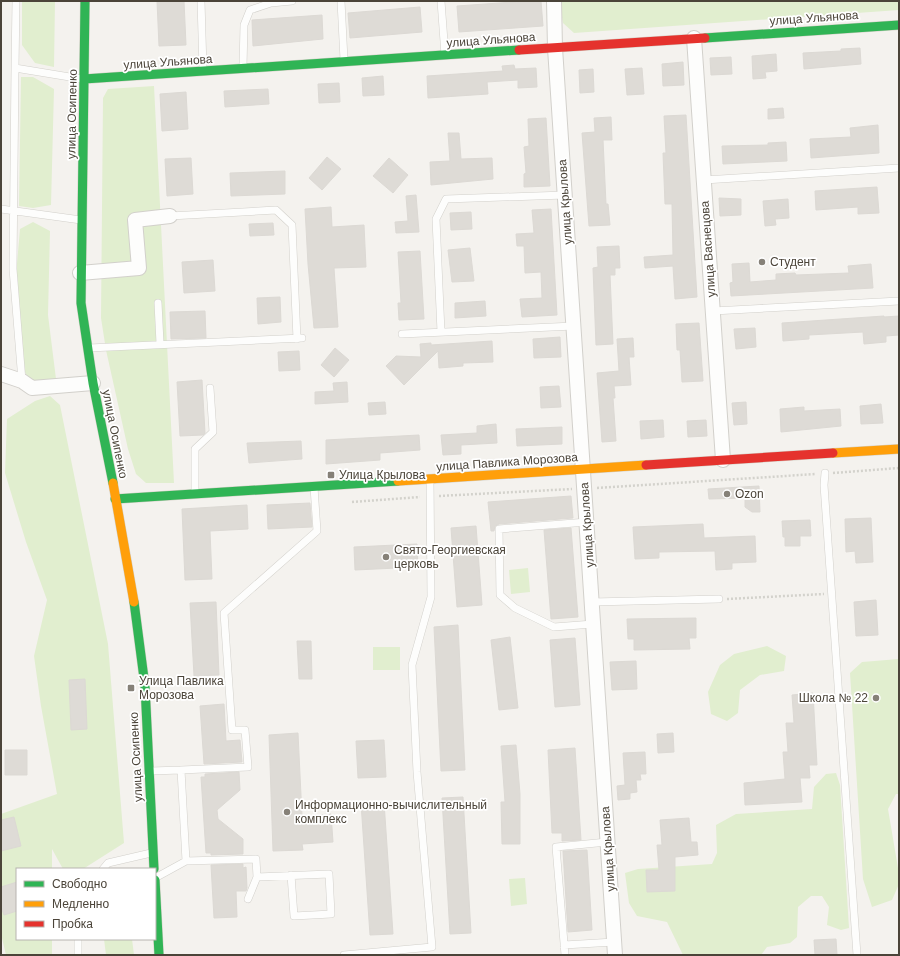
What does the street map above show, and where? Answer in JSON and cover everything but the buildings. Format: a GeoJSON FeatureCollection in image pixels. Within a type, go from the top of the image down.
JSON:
{"type":"FeatureCollection","features":[{"type":"Feature","properties":{"kind":"main road","name":"улица Осипенко"},"geometry":{"type":"LineString","coordinates":[[85,1],[80,273],[81,304],[93,384],[136,606],[142,650],[154,868]]}},
{"type":"Feature","properties":{"kind":"main road","name":"улица Ульянова"},"geometry":{"type":"LineString","coordinates":[[84,79],[899,25]]}},
{"type":"Feature","properties":{"kind":"main road","name":"улица Павлика Морозова"},"geometry":{"type":"LineString","coordinates":[[115,499],[899,449]]}},
{"type":"Feature","properties":{"kind":"main road"},"geometry":{"type":"LineString","coordinates":[[156,898],[159,955]]}},
{"type":"Feature","properties":{"kind":"street","name":"улица Крылова"},"geometry":{"type":"LineString","coordinates":[[554,1],[555,48],[584,470],[614,949]]}},
{"type":"Feature","properties":{"kind":"street","name":"улица Васнецова"},"geometry":{"type":"LineString","coordinates":[[694,38],[723,460]]}},
{"type":"Feature","properties":{"kind":"street"},"geometry":{"type":"LineString","coordinates":[[80,273],[139,268],[135,220],[170,216]]}},
{"type":"Feature","properties":{"kind":"street"},"geometry":{"type":"LineString","coordinates":[[1,374],[22,381],[32,388],[93,384]]}},
{"type":"Feature","properties":{"kind":"lane"},"geometry":{"type":"LineString","coordinates":[[16,1],[13,211],[14,269],[22,381]]}},
{"type":"Feature","properties":{"kind":"lane"},"geometry":{"type":"LineString","coordinates":[[201,1],[203,72]]}},
{"type":"Feature","properties":{"kind":"lane"},"geometry":{"type":"LineString","coordinates":[[243,69],[244,25],[250,10],[271,3],[292,1]]}},
{"type":"Feature","properties":{"kind":"lane"},"geometry":{"type":"LineString","coordinates":[[341,1],[344,62]]}},
{"type":"Feature","properties":{"kind":"lane"},"geometry":{"type":"LineString","coordinates":[[441,1],[445,55]]}},
{"type":"Feature","properties":{"kind":"lane"},"geometry":{"type":"LineString","coordinates":[[15,68],[84,79]]}},
{"type":"Feature","properties":{"kind":"lane"},"geometry":{"type":"LineString","coordinates":[[704,180],[899,168]]}},
{"type":"Feature","properties":{"kind":"lane"},"geometry":{"type":"LineString","coordinates":[[441,332],[436,219],[446,199],[565,195]]}},
{"type":"Feature","properties":{"kind":"lane"},"geometry":{"type":"LineString","coordinates":[[1,209],[81,220]]}},
{"type":"Feature","properties":{"kind":"lane"},"geometry":{"type":"LineString","coordinates":[[87,348],[160,343],[300,338],[292,225],[276,210],[170,216]]}},
{"type":"Feature","properties":{"kind":"lane"},"geometry":{"type":"LineString","coordinates":[[713,310],[899,301]]}},
{"type":"Feature","properties":{"kind":"lane"},"geometry":{"type":"LineString","coordinates":[[158,304],[160,343]]}},
{"type":"Feature","properties":{"kind":"lane"},"geometry":{"type":"LineString","coordinates":[[402,334],[574,326]]}},
{"type":"Feature","properties":{"kind":"lane"},"geometry":{"type":"LineString","coordinates":[[195,494],[195,450],[213,432],[210,388]]}},
{"type":"Feature","properties":{"kind":"lane"},"geometry":{"type":"LineString","coordinates":[[826,473],[824,485],[857,955]]}},
{"type":"Feature","properties":{"kind":"lane"},"geometry":{"type":"LineString","coordinates":[[344,955],[432,947],[417,772],[412,665],[431,597],[430,479]]}},
{"type":"Feature","properties":{"kind":"lane"},"geometry":{"type":"LineString","coordinates":[[149,771],[248,767],[245,730],[232,730],[224,613],[317,532],[314,486]]}},
{"type":"Feature","properties":{"kind":"lane"},"geometry":{"type":"LineString","coordinates":[[587,522],[499,529],[500,595],[515,608],[554,627],[593,624]]}},
{"type":"Feature","properties":{"kind":"lane"},"geometry":{"type":"LineString","coordinates":[[592,602],[718,600]]}},
{"type":"Feature","properties":{"kind":"lane"},"geometry":{"type":"LineString","coordinates":[[181,770],[186,861]]}},
{"type":"Feature","properties":{"kind":"lane"},"geometry":{"type":"LineString","coordinates":[[565,955],[556,847],[607,842]]}},
{"type":"Feature","properties":{"kind":"lane"},"geometry":{"type":"LineString","coordinates":[[104,868],[108,863],[154,853]]}},
{"type":"Feature","properties":{"kind":"lane"},"geometry":{"type":"LineString","coordinates":[[156,878],[186,861],[256,859],[257,877],[248,899]]}},
{"type":"Feature","properties":{"kind":"lane"},"geometry":{"type":"LineString","coordinates":[[257,877],[328,874],[331,914],[294,916],[291,876]]}},
{"type":"Feature","properties":{"kind":"lane"},"geometry":{"type":"LineString","coordinates":[[78,940],[78,955]]}},
{"type":"Feature","properties":{"kind":"lane"},"geometry":{"type":"LineString","coordinates":[[564,945],[614,949]]}},
{"type":"Feature","properties":{"kind":"path"},"geometry":{"type":"LineString","coordinates":[[345,501],[585,488],[899,468]]}},
{"type":"Feature","properties":{"kind":"path"},"geometry":{"type":"LineString","coordinates":[[718,600],[832,593]]}},
{"type":"Feature","properties":{"kind":"green space"},"geometry":{"type":"Polygon","coordinates":[[[22,1],[55,1],[54,67],[35,63],[22,45],[22,1]]]}},
{"type":"Feature","properties":{"kind":"green space"},"geometry":{"type":"Polygon","coordinates":[[[559,1],[899,1],[899,10],[574,33],[563,23],[559,1]]]}},
{"type":"Feature","properties":{"kind":"green space"},"geometry":{"type":"Polygon","coordinates":[[[21,77],[33,77],[54,89],[51,205],[33,208],[19,206],[21,77]]]}},
{"type":"Feature","properties":{"kind":"green space"},"geometry":{"type":"Polygon","coordinates":[[[154,86],[174,483],[146,483],[136,474],[128,449],[106,350],[101,318],[103,98],[108,89],[154,86]]]}},
{"type":"Feature","properties":{"kind":"green space"},"geometry":{"type":"Polygon","coordinates":[[[33,222],[50,231],[48,315],[56,379],[30,383],[16,352],[14,298],[20,229],[33,222]]]}},
{"type":"Feature","properties":{"kind":"green space"},"geometry":{"type":"Polygon","coordinates":[[[50,396],[60,405],[108,644],[124,843],[85,868],[62,868],[52,849],[52,868],[16,868],[16,940],[52,940],[52,955],[6,955],[1,934],[1,814],[57,794],[41,706],[34,656],[47,600],[26,542],[5,473],[7,419],[35,401],[50,396]]]}},
{"type":"Feature","properties":{"kind":"green space"},"geometry":{"type":"Polygon","coordinates":[[[528,568],[530,592],[511,594],[509,570],[528,568]]]}},
{"type":"Feature","properties":{"kind":"green space"},"geometry":{"type":"Polygon","coordinates":[[[767,646],[786,656],[784,671],[760,675],[740,690],[738,713],[727,721],[711,714],[708,692],[720,665],[734,654],[767,646]]]}},
{"type":"Feature","properties":{"kind":"green space"},"geometry":{"type":"Polygon","coordinates":[[[373,647],[400,647],[400,670],[373,670],[373,647]]]}},
{"type":"Feature","properties":{"kind":"green space"},"geometry":{"type":"Polygon","coordinates":[[[899,659],[899,794],[896,794],[888,809],[899,874],[899,884],[892,900],[872,907],[863,879],[850,673],[862,662],[899,659]]]}},
{"type":"Feature","properties":{"kind":"green space"},"geometry":{"type":"Polygon","coordinates":[[[836,773],[840,785],[849,928],[841,930],[827,925],[829,907],[822,896],[811,896],[798,907],[797,937],[790,943],[767,947],[761,955],[683,955],[667,922],[637,916],[629,903],[625,873],[638,869],[712,864],[717,853],[716,825],[736,814],[812,809],[814,787],[826,774],[836,773]]]}},
{"type":"Feature","properties":{"kind":"green space"},"geometry":{"type":"Polygon","coordinates":[[[525,878],[527,904],[511,906],[509,879],[525,878]]]}},
{"type":"Feature","properties":{"kind":"green space"},"geometry":{"type":"Polygon","coordinates":[[[104,940],[132,940],[134,955],[106,955],[104,940]]]}},
{"type":"Feature","properties":{"kind":"traffic: fast"},"geometry":{"type":"LineString","coordinates":[[85,1],[81,303],[93,383],[113,483]]}},
{"type":"Feature","properties":{"kind":"traffic: fast"},"geometry":{"type":"LineString","coordinates":[[705,38],[899,25]]}},
{"type":"Feature","properties":{"kind":"traffic: fast"},"geometry":{"type":"LineString","coordinates":[[84,79],[519,50]]}},
{"type":"Feature","properties":{"kind":"traffic: fast"},"geometry":{"type":"LineString","coordinates":[[115,499],[398,481]]}},
{"type":"Feature","properties":{"kind":"traffic: fast"},"geometry":{"type":"LineString","coordinates":[[134,602],[145,686],[154,868]]}},
{"type":"Feature","properties":{"kind":"traffic: fast"},"geometry":{"type":"LineString","coordinates":[[156,899],[159,955]]}},
{"type":"Feature","properties":{"kind":"traffic: slow"},"geometry":{"type":"LineString","coordinates":[[833,453],[899,449]]}},
{"type":"Feature","properties":{"kind":"traffic: slow"},"geometry":{"type":"LineString","coordinates":[[398,481],[646,465]]}},
{"type":"Feature","properties":{"kind":"traffic: slow"},"geometry":{"type":"LineString","coordinates":[[113,483],[134,602]]}},
{"type":"Feature","properties":{"kind":"traffic: jam"},"geometry":{"type":"LineString","coordinates":[[519,50],[705,38]]}},
{"type":"Feature","properties":{"kind":"traffic: jam"},"geometry":{"type":"LineString","coordinates":[[646,465],[833,453]]}},
{"type":"Feature","properties":{"kind":"place","name":"Студент"},"geometry":{"type":"Point","coordinates":[762,262]}},
{"type":"Feature","properties":{"kind":"place","name":"Улица Крылова"},"geometry":{"type":"Point","coordinates":[331,475]}},
{"type":"Feature","properties":{"kind":"place","name":"Ozon"},"geometry":{"type":"Point","coordinates":[727,494]}},
{"type":"Feature","properties":{"kind":"place","name":"Свято-Георгиевская церковь"},"geometry":{"type":"Point","coordinates":[386,557]}},
{"type":"Feature","properties":{"kind":"place","name":"Улица Павлика Морозова"},"geometry":{"type":"Point","coordinates":[131,688]}},
{"type":"Feature","properties":{"kind":"place","name":"Школа № 22"},"geometry":{"type":"Point","coordinates":[876,698]}},
{"type":"Feature","properties":{"kind":"place","name":"Информационно-вычислительный комплекс"},"geometry":{"type":"Point","coordinates":[287,812]}}]}
